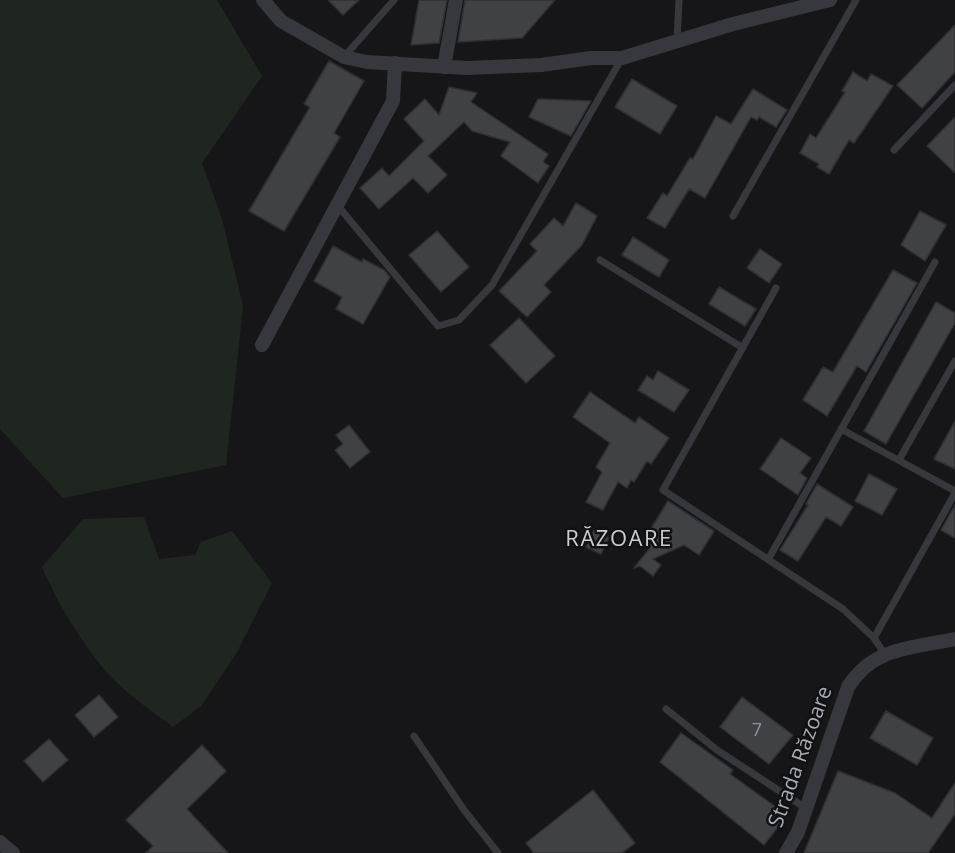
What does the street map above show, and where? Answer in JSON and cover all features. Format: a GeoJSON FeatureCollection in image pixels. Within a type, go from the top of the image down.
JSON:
{"type":"FeatureCollection","features":[{"type":"Feature","properties":{"kind":"street"},"geometry":{"type":"LineString","coordinates":[[263,0],[281,21],[344,57],[395,63],[504,68],[591,58],[622,58],[810,2],[830,0]]}},
{"type":"Feature","properties":{"kind":"street"},"geometry":{"type":"LineString","coordinates":[[444,66],[456,0]]}},
{"type":"Feature","properties":{"kind":"street"},"geometry":{"type":"LineString","coordinates":[[262,345],[393,101],[395,63]]}},
{"type":"Feature","properties":{"kind":"street","name":"Strada Răzoare"},"geometry":{"type":"LineString","coordinates":[[786,853],[807,809],[848,687],[868,662],[884,653],[955,639]]}},
{"type":"Feature","properties":{"kind":"street"},"geometry":{"type":"LineString","coordinates":[[0,842],[13,853]]}},
{"type":"Feature","properties":{"kind":"lane"},"geometry":{"type":"LineString","coordinates":[[344,57],[394,0]]}},
{"type":"Feature","properties":{"kind":"lane"},"geometry":{"type":"LineString","coordinates":[[676,41],[679,0]]}},
{"type":"Feature","properties":{"kind":"lane"},"geometry":{"type":"LineString","coordinates":[[733,216],[856,0]]}},
{"type":"Feature","properties":{"kind":"lane"},"geometry":{"type":"LineString","coordinates":[[338,206],[438,326],[459,320],[492,285],[622,58]]}},
{"type":"Feature","properties":{"kind":"lane"},"geometry":{"type":"LineString","coordinates":[[894,150],[955,85]]}},
{"type":"Feature","properties":{"kind":"lane"},"geometry":{"type":"LineString","coordinates":[[600,260],[743,348]]}},
{"type":"Feature","properties":{"kind":"lane"},"geometry":{"type":"LineString","coordinates":[[769,558],[934,262]]}},
{"type":"Feature","properties":{"kind":"lane"},"geometry":{"type":"LineString","coordinates":[[776,288],[663,490],[843,609],[874,638],[884,653]]}},
{"type":"Feature","properties":{"kind":"lane"},"geometry":{"type":"LineString","coordinates":[[899,460],[955,361]]}},
{"type":"Feature","properties":{"kind":"lane"},"geometry":{"type":"LineString","coordinates":[[841,429],[955,492],[874,638]]}},
{"type":"Feature","properties":{"kind":"lane"},"geometry":{"type":"LineString","coordinates":[[666,709],[717,750],[807,809]]}},
{"type":"Feature","properties":{"kind":"lane"},"geometry":{"type":"LineString","coordinates":[[414,736],[464,810],[498,853]]}},
{"type":"Feature","properties":{"kind":"shaded area"},"geometry":{"type":"Polygon","coordinates":[[[0,0],[217,0],[262,76],[202,163],[222,219],[243,306],[226,465],[63,498],[0,429],[0,0]]]}},
{"type":"Feature","properties":{"kind":"shaded area"},"geometry":{"type":"Polygon","coordinates":[[[144,517],[159,559],[195,555],[201,542],[232,531],[272,583],[237,652],[201,706],[173,727],[125,690],[99,663],[82,641],[42,567],[83,519],[144,517]]]}},
{"type":"Feature","properties":{"kind":"building"},"geometry":{"type":"Polygon","coordinates":[[[328,0],[359,0],[343,15],[328,0]]]}},
{"type":"Feature","properties":{"kind":"building"},"geometry":{"type":"Polygon","coordinates":[[[419,0],[447,0],[439,43],[411,45],[419,0]]]}},
{"type":"Feature","properties":{"kind":"building"},"geometry":{"type":"Polygon","coordinates":[[[465,0],[555,0],[522,38],[458,42],[465,0]]]}},
{"type":"Feature","properties":{"kind":"building"},"geometry":{"type":"Polygon","coordinates":[[[955,25],[955,72],[922,108],[897,85],[955,25]]]}},
{"type":"Feature","properties":{"kind":"building"},"geometry":{"type":"Polygon","coordinates":[[[329,61],[364,81],[334,133],[340,137],[284,231],[249,211],[310,107],[304,104],[329,61]]]}},
{"type":"Feature","properties":{"kind":"building"},"geometry":{"type":"Polygon","coordinates":[[[853,72],[867,81],[871,74],[893,86],[854,143],[849,140],[829,174],[817,167],[819,164],[800,153],[810,134],[816,138],[845,92],[842,91],[853,72]]]}},
{"type":"Feature","properties":{"kind":"building"},"geometry":{"type":"Polygon","coordinates":[[[632,79],[677,106],[660,134],[615,107],[632,79]]]}},
{"type":"Feature","properties":{"kind":"building"},"geometry":{"type":"Polygon","coordinates":[[[449,87],[477,93],[471,102],[548,154],[543,162],[549,166],[538,183],[501,156],[510,142],[472,131],[464,122],[428,156],[447,175],[428,193],[413,178],[379,209],[360,188],[382,168],[389,176],[424,141],[404,119],[425,99],[439,115],[449,87]]]}},
{"type":"Feature","properties":{"kind":"building"},"geometry":{"type":"Polygon","coordinates":[[[753,89],[787,110],[776,127],[759,117],[757,120],[751,117],[705,198],[689,189],[665,228],[647,218],[663,193],[667,196],[690,158],[693,159],[716,116],[731,124],[753,89]]]}},
{"type":"Feature","properties":{"kind":"building"},"geometry":{"type":"Polygon","coordinates":[[[538,99],[591,101],[571,136],[529,117],[538,99]]]}},
{"type":"Feature","properties":{"kind":"building"},"geometry":{"type":"Polygon","coordinates":[[[955,117],[955,173],[927,146],[955,117]]]}},
{"type":"Feature","properties":{"kind":"building"},"geometry":{"type":"Polygon","coordinates":[[[576,203],[597,216],[582,245],[544,285],[551,292],[527,317],[499,291],[537,251],[530,244],[554,218],[563,226],[576,203]]]}},
{"type":"Feature","properties":{"kind":"building"},"geometry":{"type":"Polygon","coordinates":[[[920,211],[946,225],[925,261],[901,245],[920,211]]]}},
{"type":"Feature","properties":{"kind":"building"},"geometry":{"type":"Polygon","coordinates":[[[437,231],[469,267],[441,292],[409,255],[437,231]]]}},
{"type":"Feature","properties":{"kind":"building"},"geometry":{"type":"Polygon","coordinates":[[[633,237],[669,260],[659,277],[622,255],[633,237]]]}},
{"type":"Feature","properties":{"kind":"building"},"geometry":{"type":"Polygon","coordinates":[[[333,246],[362,262],[363,259],[384,270],[390,277],[363,324],[336,309],[342,297],[314,281],[333,246]]]}},
{"type":"Feature","properties":{"kind":"building"},"geometry":{"type":"Polygon","coordinates":[[[760,249],[782,264],[769,283],[747,268],[760,249]]]}},
{"type":"Feature","properties":{"kind":"building"},"geometry":{"type":"Polygon","coordinates":[[[893,270],[917,283],[866,372],[857,366],[827,416],[803,400],[823,367],[833,372],[893,270]]]}},
{"type":"Feature","properties":{"kind":"building"},"geometry":{"type":"Polygon","coordinates":[[[719,287],[756,309],[745,326],[709,304],[719,287]]]}},
{"type":"Feature","properties":{"kind":"building"},"geometry":{"type":"Polygon","coordinates":[[[936,302],[955,313],[955,323],[886,444],[864,431],[936,302]]]}},
{"type":"Feature","properties":{"kind":"building"},"geometry":{"type":"Polygon","coordinates":[[[519,318],[555,356],[526,383],[490,345],[519,318]]]}},
{"type":"Feature","properties":{"kind":"building"},"geometry":{"type":"Polygon","coordinates":[[[658,371],[689,390],[674,412],[638,390],[647,376],[653,380],[658,371]]]}},
{"type":"Feature","properties":{"kind":"building"},"geometry":{"type":"Polygon","coordinates":[[[590,392],[635,423],[639,417],[669,438],[651,464],[647,461],[634,482],[631,480],[627,488],[618,482],[603,510],[586,502],[602,472],[596,467],[610,443],[573,417],[590,392]]]}},
{"type":"Feature","properties":{"kind":"building"},"geometry":{"type":"Polygon","coordinates":[[[955,421],[955,469],[934,459],[955,421]]]}},
{"type":"Feature","properties":{"kind":"building"},"geometry":{"type":"Polygon","coordinates":[[[349,425],[370,452],[350,468],[335,450],[343,444],[336,435],[349,425]]]}},
{"type":"Feature","properties":{"kind":"building"},"geometry":{"type":"Polygon","coordinates":[[[781,438],[811,458],[800,473],[807,478],[798,495],[760,469],[781,438]]]}},
{"type":"Feature","properties":{"kind":"building"},"geometry":{"type":"Polygon","coordinates":[[[869,474],[897,489],[882,515],[855,501],[869,474]]]}},
{"type":"Feature","properties":{"kind":"building"},"geometry":{"type":"Polygon","coordinates":[[[817,484],[853,507],[841,526],[826,517],[798,561],[780,550],[808,505],[806,504],[817,484]]]}},
{"type":"Feature","properties":{"kind":"building"},"geometry":{"type":"Polygon","coordinates":[[[668,501],[714,531],[699,555],[684,545],[653,559],[661,565],[653,576],[640,566],[634,568],[650,548],[642,543],[668,501]]]}},
{"type":"Feature","properties":{"kind":"building"},"geometry":{"type":"Polygon","coordinates":[[[955,505],[955,538],[941,530],[955,505]]]}},
{"type":"Feature","properties":{"kind":"building"},"geometry":{"type":"Polygon","coordinates":[[[594,530],[609,538],[601,554],[586,547],[594,530]]]}},
{"type":"Feature","properties":{"kind":"building"},"geometry":{"type":"Polygon","coordinates":[[[99,695],[118,717],[94,737],[75,715],[99,695]]]}},
{"type":"Feature","properties":{"kind":"building"},"geometry":{"type":"Polygon","coordinates":[[[742,697],[793,735],[769,764],[720,727],[742,697]]]}},
{"type":"Feature","properties":{"kind":"building"},"geometry":{"type":"Polygon","coordinates":[[[886,711],[933,738],[917,765],[870,738],[886,711]]]}},
{"type":"Feature","properties":{"kind":"building"},"geometry":{"type":"Polygon","coordinates":[[[681,733],[733,770],[730,774],[787,815],[764,845],[660,762],[681,733]]]}},
{"type":"Feature","properties":{"kind":"building"},"geometry":{"type":"Polygon","coordinates":[[[49,739],[68,760],[43,782],[24,761],[49,739]]]}},
{"type":"Feature","properties":{"kind":"building"},"geometry":{"type":"Polygon","coordinates":[[[202,745],[226,771],[187,809],[228,853],[146,853],[153,846],[126,820],[202,745]]]}},
{"type":"Feature","properties":{"kind":"building"},"geometry":{"type":"Polygon","coordinates":[[[838,771],[895,793],[932,818],[955,783],[955,814],[928,853],[804,853],[838,771]]]}},
{"type":"Feature","properties":{"kind":"building"},"geometry":{"type":"Polygon","coordinates":[[[593,790],[635,843],[622,853],[534,853],[526,843],[593,790]]]}},
{"type":"Feature","properties":{"kind":"district","name":"RĂZOARE"},"geometry":{"type":"Point","coordinates":[619,540]}}]}
